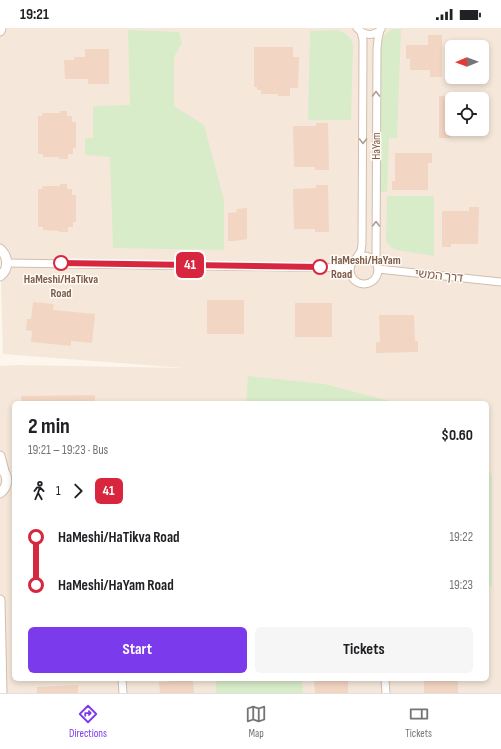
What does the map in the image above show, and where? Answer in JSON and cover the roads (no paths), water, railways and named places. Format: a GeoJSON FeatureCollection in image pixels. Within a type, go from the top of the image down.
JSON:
{"type":"FeatureCollection","features":[{"type":"Feature","properties":{"kind":"street"},"geometry":{"type":"LineString","coordinates":[[359,30],[368,35],[381,29]]}},
{"type":"Feature","properties":{"kind":"street","name":"HaYam"},"geometry":{"type":"LineString","coordinates":[[377,266],[377,49],[381,29]]}},
{"type":"Feature","properties":{"kind":"street","name":"HaYam"},"geometry":{"type":"LineString","coordinates":[[357,257],[361,251],[362,244],[363,40],[359,30]]}},
{"type":"Feature","properties":{"kind":"street"},"geometry":{"type":"LineString","coordinates":[[0,249],[5,255],[7,263],[6,270],[0,276]]}},
{"type":"Feature","properties":{"kind":"street"},"geometry":{"type":"LineString","coordinates":[[368,256],[372,258],[377,266],[376,276],[368,283],[362,284],[358,282],[351,274],[350,268],[352,262],[357,257],[368,256]]}},
{"type":"Feature","properties":{"kind":"street"},"geometry":{"type":"LineString","coordinates":[[7,263],[350,268]]}},
{"type":"Feature","properties":{"kind":"street","name":"דרך המשי"},"geometry":{"type":"LineString","coordinates":[[377,266],[501,282]]}},
{"type":"Feature","properties":{"kind":"street"},"geometry":{"type":"LineString","coordinates":[[0,456],[2,469],[7,478],[6,487],[0,494]]}},
{"type":"Feature","properties":{"kind":"street"},"geometry":{"type":"LineString","coordinates":[[0,600],[2,693]]}},
{"type":"Feature","properties":{"kind":"street"},"geometry":{"type":"LineString","coordinates":[[122,681],[123,693]]}},
{"type":"Feature","properties":{"kind":"street"},"geometry":{"type":"LineString","coordinates":[[385,681],[386,693]]}},
{"type":"Feature","properties":{"kind":"place","name":"HaMeshi/HaTikva Road"},"geometry":{"type":"Point","coordinates":[61,263]}},
{"type":"Feature","properties":{"kind":"place","name":"HaMeshi/HaYam Road"},"geometry":{"type":"Point","coordinates":[320,267]}}]}
